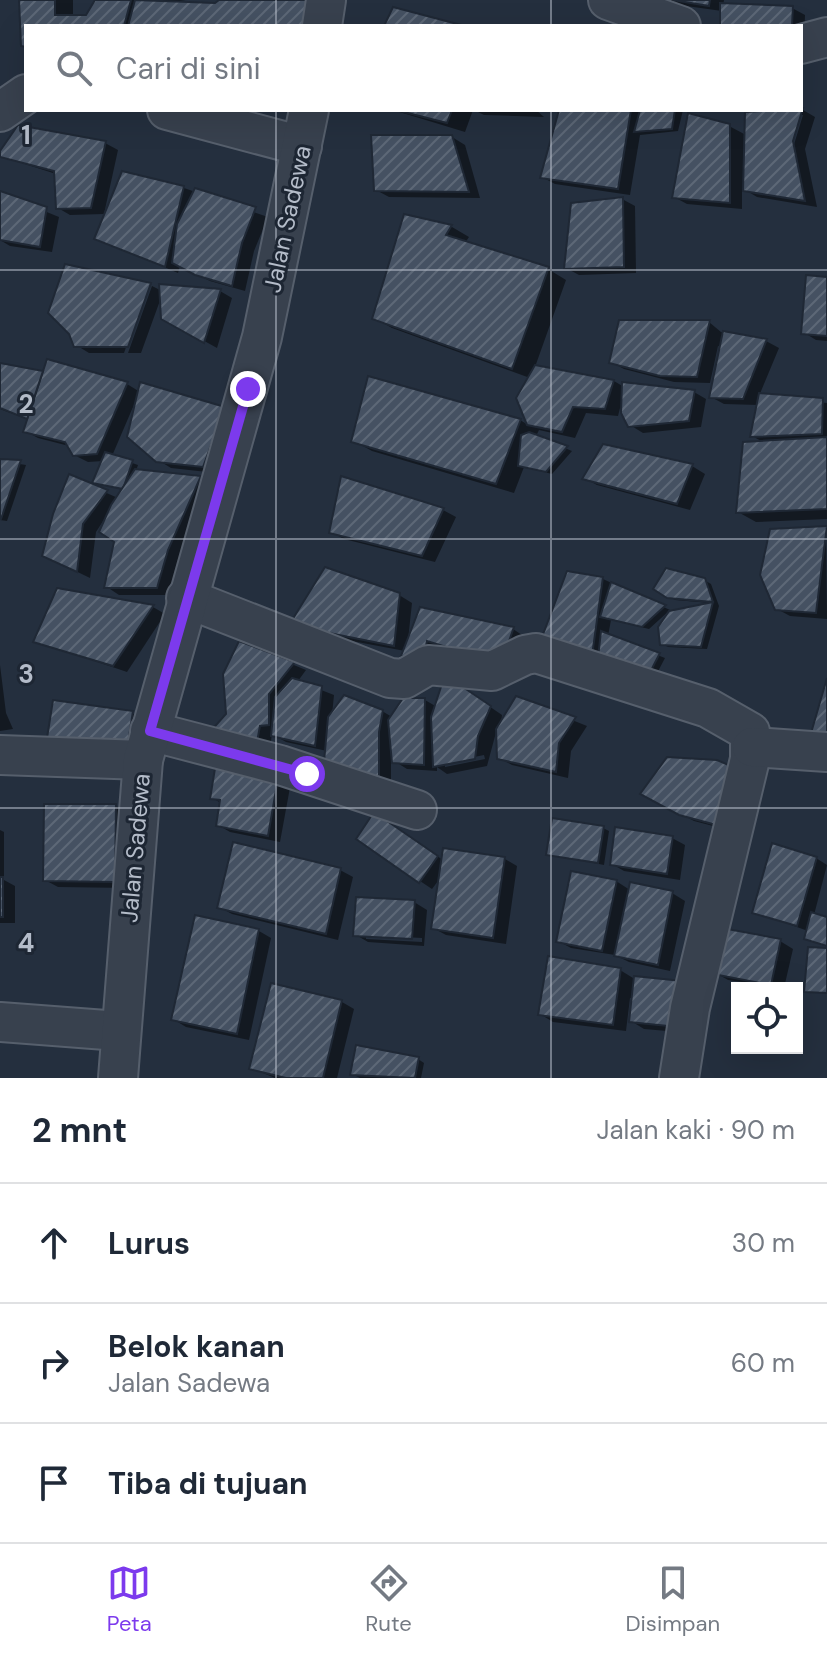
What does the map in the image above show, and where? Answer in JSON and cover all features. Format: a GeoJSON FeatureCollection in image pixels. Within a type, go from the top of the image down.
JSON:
{"type":"FeatureCollection","features":[{"type":"Feature","properties":{"kind":"street"},"geometry":{"type":"LineString","coordinates":[[322,24],[326,0]]}},
{"type":"Feature","properties":{"kind":"street"},"geometry":{"type":"LineString","coordinates":[[608,0],[675,24]]}},
{"type":"Feature","properties":{"kind":"street"},"geometry":{"type":"LineString","coordinates":[[803,43],[827,37]]}},
{"type":"Feature","properties":{"kind":"street"},"geometry":{"type":"LineString","coordinates":[[0,112],[24,95]]}},
{"type":"Feature","properties":{"kind":"street"},"geometry":{"type":"LineString","coordinates":[[182,112],[306,128]]}},
{"type":"Feature","properties":{"kind":"street","name":"Jalan Sadewa"},"geometry":{"type":"LineString","coordinates":[[118,1078],[119,1031],[163,742],[211,608],[262,337],[306,128]]}},
{"type":"Feature","properties":{"kind":"street"},"geometry":{"type":"LineString","coordinates":[[211,608],[379,676],[400,680],[428,665],[492,671],[525,655],[547,656],[708,708],[750,732],[752,747],[690,1008],[679,1078]]}},
{"type":"Feature","properties":{"kind":"street"},"geometry":{"type":"LineString","coordinates":[[0,755],[163,742],[280,765],[417,810]]}},
{"type":"Feature","properties":{"kind":"street"},"geometry":{"type":"LineString","coordinates":[[752,747],[827,752]]}},
{"type":"Feature","properties":{"kind":"street"},"geometry":{"type":"LineString","coordinates":[[0,1022],[119,1031]]}},
{"type":"Feature","properties":{"kind":"building"},"geometry":{"type":"Polygon","coordinates":[[[19,0],[55,0],[55,15],[86,15],[95,0],[131,0],[125,24],[24,24],[24,47],[21,46],[19,0]]]}},
{"type":"Feature","properties":{"kind":"building"},"geometry":{"type":"Polygon","coordinates":[[[135,0],[215,3],[219,0],[309,0],[305,12],[307,24],[129,24],[135,0]]]}},
{"type":"Feature","properties":{"kind":"building"},"geometry":{"type":"Polygon","coordinates":[[[673,0],[710,0],[709,6],[673,0]]]}},
{"type":"Feature","properties":{"kind":"building"},"geometry":{"type":"Polygon","coordinates":[[[720,3],[793,6],[792,24],[720,24],[720,3]]]}},
{"type":"Feature","properties":{"kind":"building"},"geometry":{"type":"Polygon","coordinates":[[[393,7],[457,24],[385,24],[393,7]]]}},
{"type":"Feature","properties":{"kind":"building"},"geometry":{"type":"Polygon","coordinates":[[[404,112],[451,112],[447,123],[404,112]]]}},
{"type":"Feature","properties":{"kind":"building"},"geometry":{"type":"Polygon","coordinates":[[[558,112],[631,112],[618,189],[540,178],[558,112]]]}},
{"type":"Feature","properties":{"kind":"building"},"geometry":{"type":"Polygon","coordinates":[[[639,112],[675,112],[672,129],[634,132],[639,112]]]}},
{"type":"Feature","properties":{"kind":"building"},"geometry":{"type":"Polygon","coordinates":[[[745,112],[802,112],[793,141],[805,201],[743,191],[745,112]]]}},
{"type":"Feature","properties":{"kind":"building"},"geometry":{"type":"Polygon","coordinates":[[[688,113],[730,124],[730,203],[672,198],[688,113]]]}},
{"type":"Feature","properties":{"kind":"building"},"geometry":{"type":"Polygon","coordinates":[[[18,125],[106,141],[91,208],[56,209],[54,171],[0,157],[0,151],[18,125]]]}},
{"type":"Feature","properties":{"kind":"building"},"geometry":{"type":"Polygon","coordinates":[[[371,135],[452,135],[469,192],[374,191],[371,135]]]}},
{"type":"Feature","properties":{"kind":"building"},"geometry":{"type":"Polygon","coordinates":[[[122,171],[184,186],[165,267],[94,239],[122,171]]]}},
{"type":"Feature","properties":{"kind":"building"},"geometry":{"type":"Polygon","coordinates":[[[195,188],[256,207],[242,243],[232,286],[195,275],[172,263],[177,224],[195,188]]]}},
{"type":"Feature","properties":{"kind":"building"},"geometry":{"type":"Polygon","coordinates":[[[0,191],[47,207],[40,247],[0,240],[0,191]]]}},
{"type":"Feature","properties":{"kind":"building"},"geometry":{"type":"Polygon","coordinates":[[[623,197],[624,267],[564,269],[571,203],[623,197]]]}},
{"type":"Feature","properties":{"kind":"building"},"geometry":{"type":"Polygon","coordinates":[[[404,214],[452,225],[446,235],[549,267],[512,369],[372,319],[404,214]]]}},
{"type":"Feature","properties":{"kind":"building"},"geometry":{"type":"Polygon","coordinates":[[[65,264],[151,283],[128,347],[74,347],[69,334],[48,313],[65,264]]]}},
{"type":"Feature","properties":{"kind":"building"},"geometry":{"type":"Polygon","coordinates":[[[806,275],[827,277],[827,336],[801,334],[806,275]]]}},
{"type":"Feature","properties":{"kind":"building"},"geometry":{"type":"Polygon","coordinates":[[[159,284],[221,289],[204,343],[161,319],[159,284]]]}},
{"type":"Feature","properties":{"kind":"building"},"geometry":{"type":"Polygon","coordinates":[[[619,320],[710,320],[697,377],[660,376],[609,363],[619,320]]]}},
{"type":"Feature","properties":{"kind":"building"},"geometry":{"type":"Polygon","coordinates":[[[723,331],[767,339],[743,399],[709,398],[723,331]]]}},
{"type":"Feature","properties":{"kind":"building"},"geometry":{"type":"Polygon","coordinates":[[[47,359],[128,382],[97,454],[73,456],[65,442],[23,432],[47,359]]]}},
{"type":"Feature","properties":{"kind":"building"},"geometry":{"type":"Polygon","coordinates":[[[0,363],[43,371],[27,419],[0,408],[0,363]]]}},
{"type":"Feature","properties":{"kind":"building"},"geometry":{"type":"Polygon","coordinates":[[[535,365],[614,380],[605,409],[573,407],[562,432],[527,425],[516,398],[535,365]]]}},
{"type":"Feature","properties":{"kind":"building"},"geometry":{"type":"Polygon","coordinates":[[[368,376],[521,419],[496,484],[351,442],[368,376]]]}},
{"type":"Feature","properties":{"kind":"building"},"geometry":{"type":"Polygon","coordinates":[[[140,382],[225,407],[203,467],[156,462],[127,437],[140,382]]]}},
{"type":"Feature","properties":{"kind":"building"},"geometry":{"type":"Polygon","coordinates":[[[622,382],[695,390],[689,421],[628,427],[621,413],[622,382]]]}},
{"type":"Feature","properties":{"kind":"building"},"geometry":{"type":"Polygon","coordinates":[[[759,393],[823,398],[822,434],[750,437],[759,393]]]}},
{"type":"Feature","properties":{"kind":"building"},"geometry":{"type":"Polygon","coordinates":[[[529,432],[568,446],[546,472],[518,466],[521,435],[529,432]]]}},
{"type":"Feature","properties":{"kind":"building"},"geometry":{"type":"Polygon","coordinates":[[[827,437],[827,509],[736,513],[743,442],[827,437]]]}},
{"type":"Feature","properties":{"kind":"building"},"geometry":{"type":"Polygon","coordinates":[[[603,444],[693,464],[677,504],[582,479],[603,444]]]}},
{"type":"Feature","properties":{"kind":"building"},"geometry":{"type":"Polygon","coordinates":[[[105,452],[133,460],[123,489],[92,483],[105,452]]]}},
{"type":"Feature","properties":{"kind":"building"},"geometry":{"type":"Polygon","coordinates":[[[0,459],[21,460],[1,519],[0,519],[0,459]]]}},
{"type":"Feature","properties":{"kind":"building"},"geometry":{"type":"Polygon","coordinates":[[[135,469],[201,476],[168,550],[157,588],[104,588],[114,542],[99,532],[111,505],[135,469]]]}},
{"type":"Feature","properties":{"kind":"building"},"geometry":{"type":"Polygon","coordinates":[[[69,474],[108,490],[83,524],[77,572],[42,556],[53,514],[69,474]]]}},
{"type":"Feature","properties":{"kind":"building"},"geometry":{"type":"Polygon","coordinates":[[[341,476],[444,508],[422,556],[329,533],[341,476]]]}},
{"type":"Feature","properties":{"kind":"building"},"geometry":{"type":"Polygon","coordinates":[[[827,526],[816,613],[775,610],[760,575],[770,529],[827,526]]]}},
{"type":"Feature","properties":{"kind":"building"},"geometry":{"type":"Polygon","coordinates":[[[325,567],[400,593],[394,646],[289,625],[325,567]]]}},
{"type":"Feature","properties":{"kind":"building"},"geometry":{"type":"Polygon","coordinates":[[[666,568],[705,578],[713,602],[667,598],[653,589],[666,568]]]}},
{"type":"Feature","properties":{"kind":"building"},"geometry":{"type":"Polygon","coordinates":[[[567,571],[603,577],[591,663],[539,645],[567,571]]]}},
{"type":"Feature","properties":{"kind":"building"},"geometry":{"type":"Polygon","coordinates":[[[611,582],[666,605],[642,627],[600,617],[611,582]]]}},
{"type":"Feature","properties":{"kind":"building"},"geometry":{"type":"Polygon","coordinates":[[[57,588],[154,605],[113,666],[33,642],[57,588]]]}},
{"type":"Feature","properties":{"kind":"building"},"geometry":{"type":"Polygon","coordinates":[[[713,602],[701,647],[660,645],[658,627],[669,611],[713,602]]]}},
{"type":"Feature","properties":{"kind":"building"},"geometry":{"type":"Polygon","coordinates":[[[420,607],[514,627],[501,664],[427,641],[423,660],[401,656],[420,607]]]}},
{"type":"Feature","properties":{"kind":"building"},"geometry":{"type":"Polygon","coordinates":[[[601,631],[660,653],[647,678],[598,658],[601,631]]]}},
{"type":"Feature","properties":{"kind":"building"},"geometry":{"type":"Polygon","coordinates":[[[239,641],[295,662],[269,694],[269,725],[260,726],[257,742],[209,733],[226,714],[223,674],[239,641]]]}},
{"type":"Feature","properties":{"kind":"building"},"geometry":{"type":"Polygon","coordinates":[[[445,675],[491,706],[478,736],[475,759],[433,767],[431,717],[445,675]]]}},
{"type":"Feature","properties":{"kind":"building"},"geometry":{"type":"Polygon","coordinates":[[[292,678],[322,686],[315,746],[271,736],[275,697],[292,678]]]}},
{"type":"Feature","properties":{"kind":"building"},"geometry":{"type":"Polygon","coordinates":[[[827,678],[827,738],[809,740],[827,678]]]}},
{"type":"Feature","properties":{"kind":"building"},"geometry":{"type":"Polygon","coordinates":[[[344,695],[383,710],[379,732],[379,781],[324,762],[328,717],[344,695]]]}},
{"type":"Feature","properties":{"kind":"building"},"geometry":{"type":"Polygon","coordinates":[[[516,696],[576,717],[559,743],[556,772],[497,759],[496,729],[516,696]]]}},
{"type":"Feature","properties":{"kind":"building"},"geometry":{"type":"Polygon","coordinates":[[[403,698],[425,698],[424,765],[392,763],[388,720],[403,698]]]}},
{"type":"Feature","properties":{"kind":"building"},"geometry":{"type":"Polygon","coordinates":[[[53,700],[133,711],[127,750],[47,738],[53,700]]]}},
{"type":"Feature","properties":{"kind":"building"},"geometry":{"type":"Polygon","coordinates":[[[667,757],[717,760],[740,770],[724,827],[679,815],[640,794],[667,757]]]}},
{"type":"Feature","properties":{"kind":"building"},"geometry":{"type":"Polygon","coordinates":[[[216,762],[279,773],[268,836],[216,826],[220,800],[210,799],[216,762]]]}},
{"type":"Feature","properties":{"kind":"building"},"geometry":{"type":"Polygon","coordinates":[[[44,804],[116,804],[115,882],[43,881],[44,804]]]}},
{"type":"Feature","properties":{"kind":"building"},"geometry":{"type":"Polygon","coordinates":[[[374,812],[438,856],[419,883],[356,839],[374,812]]]}},
{"type":"Feature","properties":{"kind":"building"},"geometry":{"type":"Polygon","coordinates":[[[552,818],[604,826],[598,863],[546,855],[552,818]]]}},
{"type":"Feature","properties":{"kind":"building"},"geometry":{"type":"Polygon","coordinates":[[[615,827],[673,836],[667,874],[610,865],[615,827]]]}},
{"type":"Feature","properties":{"kind":"building"},"geometry":{"type":"Polygon","coordinates":[[[233,842],[341,868],[326,934],[217,908],[233,842]]]}},
{"type":"Feature","properties":{"kind":"building"},"geometry":{"type":"Polygon","coordinates":[[[772,843],[817,857],[797,926],[752,913],[772,843]]]}},
{"type":"Feature","properties":{"kind":"building"},"geometry":{"type":"Polygon","coordinates":[[[443,848],[505,857],[493,938],[431,929],[443,848]]]}},
{"type":"Feature","properties":{"kind":"building"},"geometry":{"type":"Polygon","coordinates":[[[571,871],[617,880],[602,951],[556,942],[571,871]]]}},
{"type":"Feature","properties":{"kind":"building"},"geometry":{"type":"Polygon","coordinates":[[[0,877],[3,877],[3,917],[0,917],[0,877]]]}},
{"type":"Feature","properties":{"kind":"building"},"geometry":{"type":"Polygon","coordinates":[[[630,882],[673,891],[658,965],[614,956],[630,882]]]}},
{"type":"Feature","properties":{"kind":"building"},"geometry":{"type":"Polygon","coordinates":[[[356,897],[415,900],[412,939],[353,936],[356,897]]]}},
{"type":"Feature","properties":{"kind":"building"},"geometry":{"type":"Polygon","coordinates":[[[811,912],[827,917],[827,946],[804,939],[811,912]]]}},
{"type":"Feature","properties":{"kind":"building"},"geometry":{"type":"Polygon","coordinates":[[[195,915],[259,929],[237,1034],[171,1020],[195,915]]]}},
{"type":"Feature","properties":{"kind":"building"},"geometry":{"type":"Polygon","coordinates":[[[722,928],[781,939],[772,982],[713,974],[722,928]]]}},
{"type":"Feature","properties":{"kind":"building"},"geometry":{"type":"Polygon","coordinates":[[[808,947],[827,948],[827,993],[804,992],[808,947]]]}},
{"type":"Feature","properties":{"kind":"building"},"geometry":{"type":"Polygon","coordinates":[[[548,956],[621,968],[613,1025],[538,1015],[548,956]]]}},
{"type":"Feature","properties":{"kind":"building"},"geometry":{"type":"Polygon","coordinates":[[[634,976],[682,981],[678,1027],[629,1022],[634,976]]]}},
{"type":"Feature","properties":{"kind":"building"},"geometry":{"type":"Polygon","coordinates":[[[271,983],[342,1000],[323,1078],[286,1078],[249,1069],[271,983]]]}},
{"type":"Feature","properties":{"kind":"building"},"geometry":{"type":"Polygon","coordinates":[[[356,1045],[419,1057],[415,1078],[350,1075],[356,1045]]]}},
{"type":"Feature","properties":{"kind":"route"},"geometry":{"type":"LineString","coordinates":[[248,389],[150,731],[307,774]]}}]}
